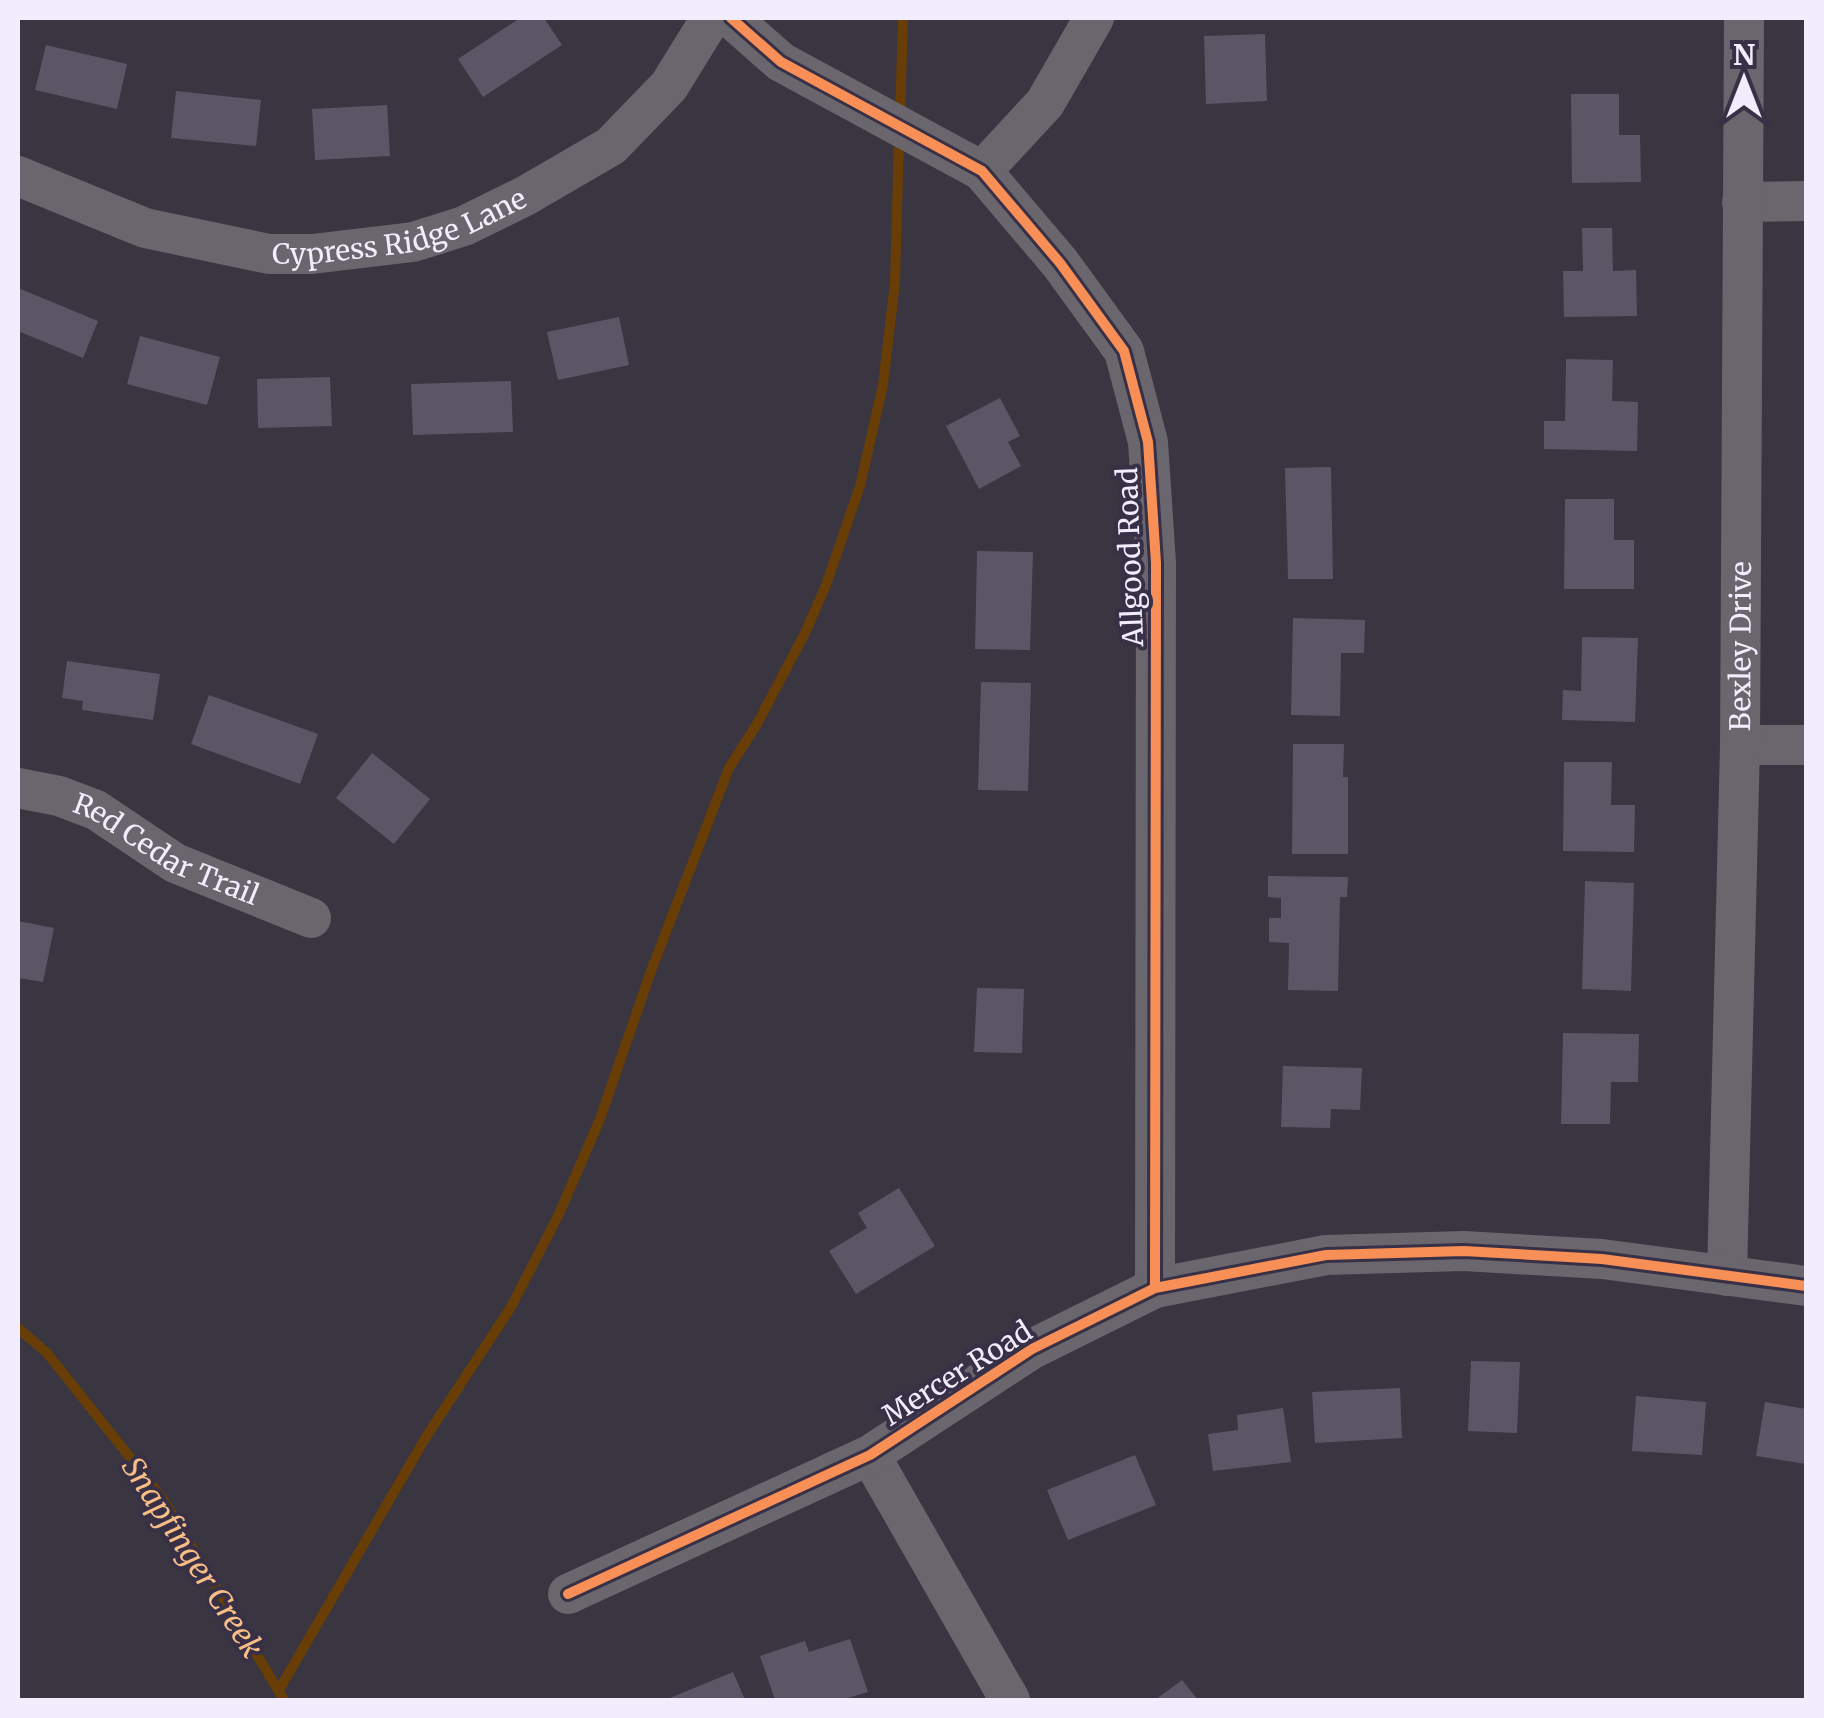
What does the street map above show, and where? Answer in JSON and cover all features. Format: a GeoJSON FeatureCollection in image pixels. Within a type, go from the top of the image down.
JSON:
{"type":"FeatureCollection","features":[{"type":"Feature","properties":{"kind":"street","name":"Cypress Ridge Lane"},"geometry":{"type":"LineString","coordinates":[[18,176],[145,228],[269,254],[312,254],[413,242],[464,226],[525,196],[610,146],[670,86],[711,18]]}},
{"type":"Feature","properties":{"kind":"street","name":"Allgood Road"},"geometry":{"type":"LineString","coordinates":[[732,18],[781,62],[982,171],[1060,263],[1124,351],[1148,442],[1156,563],[1155,1288]]}},
{"type":"Feature","properties":{"kind":"street"},"geometry":{"type":"LineString","coordinates":[[982,171],[1044,102],[1094,18]]}},
{"type":"Feature","properties":{"kind":"street","name":"Bexley Drive"},"geometry":{"type":"LineString","coordinates":[[1728,1276],[1740,745],[1744,18]]}},
{"type":"Feature","properties":{"kind":"street"},"geometry":{"type":"LineString","coordinates":[[1742,202],[1806,201]]}},
{"type":"Feature","properties":{"kind":"street"},"geometry":{"type":"LineString","coordinates":[[1740,745],[1806,745]]}},
{"type":"Feature","properties":{"kind":"street","name":"Red Cedar Trail"},"geometry":{"type":"LineString","coordinates":[[18,788],[59,796],[96,810],[175,863],[311,918]]}},
{"type":"Feature","properties":{"kind":"street","name":"Mercer Road"},"geometry":{"type":"LineString","coordinates":[[568,1594],[870,1455],[1032,1349],[1155,1288],[1326,1256],[1464,1252],[1602,1259],[1806,1286]]}},
{"type":"Feature","properties":{"kind":"street"},"geometry":{"type":"LineString","coordinates":[[870,1455],[1010,1700]]}},
{"type":"Feature","properties":{"kind":"building"},"geometry":{"type":"Polygon","coordinates":[[[520,18],[544,18],[562,45],[483,97],[458,59],[520,18]]]}},
{"type":"Feature","properties":{"kind":"building"},"geometry":{"type":"Polygon","coordinates":[[[1265,34],[1267,101],[1206,104],[1204,36],[1265,34]]]}},
{"type":"Feature","properties":{"kind":"building"},"geometry":{"type":"Polygon","coordinates":[[[46,45],[127,64],[117,109],[35,90],[46,45]]]}},
{"type":"Feature","properties":{"kind":"building"},"geometry":{"type":"Polygon","coordinates":[[[176,91],[261,100],[256,146],[171,138],[176,91]]]}},
{"type":"Feature","properties":{"kind":"building"},"geometry":{"type":"Polygon","coordinates":[[[1571,94],[1619,94],[1619,135],[1640,135],[1641,182],[1572,183],[1571,94]]]}},
{"type":"Feature","properties":{"kind":"building"},"geometry":{"type":"Polygon","coordinates":[[[387,105],[390,156],[315,160],[312,109],[387,105]]]}},
{"type":"Feature","properties":{"kind":"building"},"geometry":{"type":"Polygon","coordinates":[[[1582,228],[1612,228],[1613,271],[1636,270],[1637,316],[1564,317],[1563,271],[1583,271],[1582,228]]]}},
{"type":"Feature","properties":{"kind":"building"},"geometry":{"type":"Polygon","coordinates":[[[18,288],[98,321],[83,358],[18,331],[18,288]]]}},
{"type":"Feature","properties":{"kind":"building"},"geometry":{"type":"Polygon","coordinates":[[[619,317],[629,365],[558,380],[547,332],[619,317]]]}},
{"type":"Feature","properties":{"kind":"building"},"geometry":{"type":"Polygon","coordinates":[[[140,336],[220,357],[207,405],[127,384],[140,336]]]}},
{"type":"Feature","properties":{"kind":"building"},"geometry":{"type":"Polygon","coordinates":[[[1566,359],[1613,360],[1612,401],[1638,402],[1637,451],[1544,449],[1544,421],[1565,421],[1566,359]]]}},
{"type":"Feature","properties":{"kind":"building"},"geometry":{"type":"Polygon","coordinates":[[[330,377],[332,426],[258,428],[257,379],[330,377]]]}},
{"type":"Feature","properties":{"kind":"building"},"geometry":{"type":"Polygon","coordinates":[[[511,381],[513,432],[413,435],[411,384],[511,381]]]}},
{"type":"Feature","properties":{"kind":"building"},"geometry":{"type":"Polygon","coordinates":[[[1000,398],[1020,436],[1008,442],[1021,466],[979,489],[946,426],[1000,398]]]}},
{"type":"Feature","properties":{"kind":"building"},"geometry":{"type":"Polygon","coordinates":[[[1331,467],[1333,579],[1288,579],[1285,468],[1331,467]]]}},
{"type":"Feature","properties":{"kind":"building"},"geometry":{"type":"Polygon","coordinates":[[[1565,499],[1614,499],[1614,540],[1634,540],[1634,589],[1564,589],[1565,499]]]}},
{"type":"Feature","properties":{"kind":"building"},"geometry":{"type":"Polygon","coordinates":[[[977,551],[1033,552],[1030,650],[975,649],[977,551]]]}},
{"type":"Feature","properties":{"kind":"building"},"geometry":{"type":"Polygon","coordinates":[[[1293,618],[1365,620],[1364,653],[1341,653],[1340,716],[1291,715],[1293,618]]]}},
{"type":"Feature","properties":{"kind":"building"},"geometry":{"type":"Polygon","coordinates":[[[1582,637],[1638,638],[1635,722],[1562,720],[1563,690],[1581,691],[1582,637]]]}},
{"type":"Feature","properties":{"kind":"building"},"geometry":{"type":"Polygon","coordinates":[[[67,661],[160,674],[153,720],[82,710],[83,701],[62,698],[67,661]]]}},
{"type":"Feature","properties":{"kind":"building"},"geometry":{"type":"Polygon","coordinates":[[[981,682],[1031,683],[1028,791],[978,790],[981,682]]]}},
{"type":"Feature","properties":{"kind":"building"},"geometry":{"type":"Polygon","coordinates":[[[209,695],[318,734],[300,784],[191,744],[209,695]]]}},
{"type":"Feature","properties":{"kind":"building"},"geometry":{"type":"Polygon","coordinates":[[[1293,744],[1344,744],[1348,854],[1292,854],[1293,744]]]}},
{"type":"Feature","properties":{"kind":"building"},"geometry":{"type":"Polygon","coordinates":[[[372,753],[430,799],[394,844],[336,798],[372,753]]]}},
{"type":"Feature","properties":{"kind":"building"},"geometry":{"type":"Polygon","coordinates":[[[1564,762],[1612,762],[1611,805],[1635,805],[1634,852],[1563,851],[1564,762]]]}},
{"type":"Feature","properties":{"kind":"building"},"geometry":{"type":"Polygon","coordinates":[[[1268,876],[1348,877],[1347,897],[1340,897],[1338,991],[1288,990],[1289,943],[1269,942],[1269,918],[1281,918],[1281,898],[1268,897],[1268,876]]]}},
{"type":"Feature","properties":{"kind":"building"},"geometry":{"type":"Polygon","coordinates":[[[1585,881],[1634,883],[1631,991],[1582,989],[1585,881]]]}},
{"type":"Feature","properties":{"kind":"building"},"geometry":{"type":"Polygon","coordinates":[[[18,921],[54,928],[43,982],[18,978],[18,921]]]}},
{"type":"Feature","properties":{"kind":"building"},"geometry":{"type":"Polygon","coordinates":[[[977,988],[1024,989],[1022,1053],[974,1052],[977,988]]]}},
{"type":"Feature","properties":{"kind":"building"},"geometry":{"type":"Polygon","coordinates":[[[1563,1033],[1639,1034],[1638,1082],[1611,1082],[1610,1124],[1561,1124],[1563,1033]]]}},
{"type":"Feature","properties":{"kind":"building"},"geometry":{"type":"Polygon","coordinates":[[[1283,1066],[1362,1068],[1360,1110],[1331,1109],[1330,1128],[1281,1127],[1283,1066]]]}},
{"type":"Feature","properties":{"kind":"building"},"geometry":{"type":"Polygon","coordinates":[[[899,1188],[935,1246],[856,1294],[829,1251],[867,1228],[858,1213],[899,1188]]]}},
{"type":"Feature","properties":{"kind":"building"},"geometry":{"type":"Polygon","coordinates":[[[1471,1361],[1520,1362],[1517,1433],[1468,1431],[1471,1361]]]}},
{"type":"Feature","properties":{"kind":"building"},"geometry":{"type":"Polygon","coordinates":[[[1400,1388],[1402,1438],[1315,1443],[1312,1392],[1400,1388]]]}},
{"type":"Feature","properties":{"kind":"building"},"geometry":{"type":"Polygon","coordinates":[[[1636,1396],[1706,1402],[1702,1455],[1632,1451],[1636,1396]]]}},
{"type":"Feature","properties":{"kind":"building"},"geometry":{"type":"Polygon","coordinates":[[[1765,1402],[1806,1409],[1806,1464],[1756,1456],[1765,1402]]]}},
{"type":"Feature","properties":{"kind":"building"},"geometry":{"type":"Polygon","coordinates":[[[1283,1408],[1291,1462],[1213,1471],[1208,1434],[1238,1430],[1237,1415],[1283,1408]]]}},
{"type":"Feature","properties":{"kind":"building"},"geometry":{"type":"Polygon","coordinates":[[[1135,1455],[1156,1505],[1068,1540],[1047,1490],[1135,1455]]]}},
{"type":"Feature","properties":{"kind":"building"},"geometry":{"type":"Polygon","coordinates":[[[850,1639],[868,1692],[841,1700],[775,1700],[760,1656],[805,1641],[809,1652],[850,1639]]]}},
{"type":"Feature","properties":{"kind":"building"},"geometry":{"type":"Polygon","coordinates":[[[733,1672],[745,1700],[665,1700],[733,1672]]]}},
{"type":"Feature","properties":{"kind":"building"},"geometry":{"type":"Polygon","coordinates":[[[1182,1680],[1198,1700],[1155,1700],[1182,1680]]]}},
{"type":"Feature","properties":{"kind":"waterway"},"geometry":{"type":"LineString","coordinates":[[900,116],[903,18]]}},
{"type":"Feature","properties":{"kind":"waterway"},"geometry":{"type":"LineString","coordinates":[[279,1690],[426,1437],[511,1307],[559,1214],[600,1119],[651,971],[729,768],[757,724],[826,585],[860,486],[883,385],[895,282],[899,138]]}},
{"type":"Feature","properties":{"kind":"waterway","name":"Snapfinger Creek"},"geometry":{"type":"LineString","coordinates":[[18,1328],[47,1353],[163,1499],[284,1700]]}},
{"type":"Feature","properties":{"kind":"cycle path"},"geometry":{"type":"LineString","coordinates":[[731,18],[781,62],[982,171],[1060,263],[1124,351],[1148,442],[1156,563],[1155,1288]]}},
{"type":"Feature","properties":{"kind":"cycle path"},"geometry":{"type":"LineString","coordinates":[[568,1594],[870,1455],[1032,1349],[1155,1288],[1326,1255],[1464,1251],[1602,1259],[1806,1286]]}}]}
